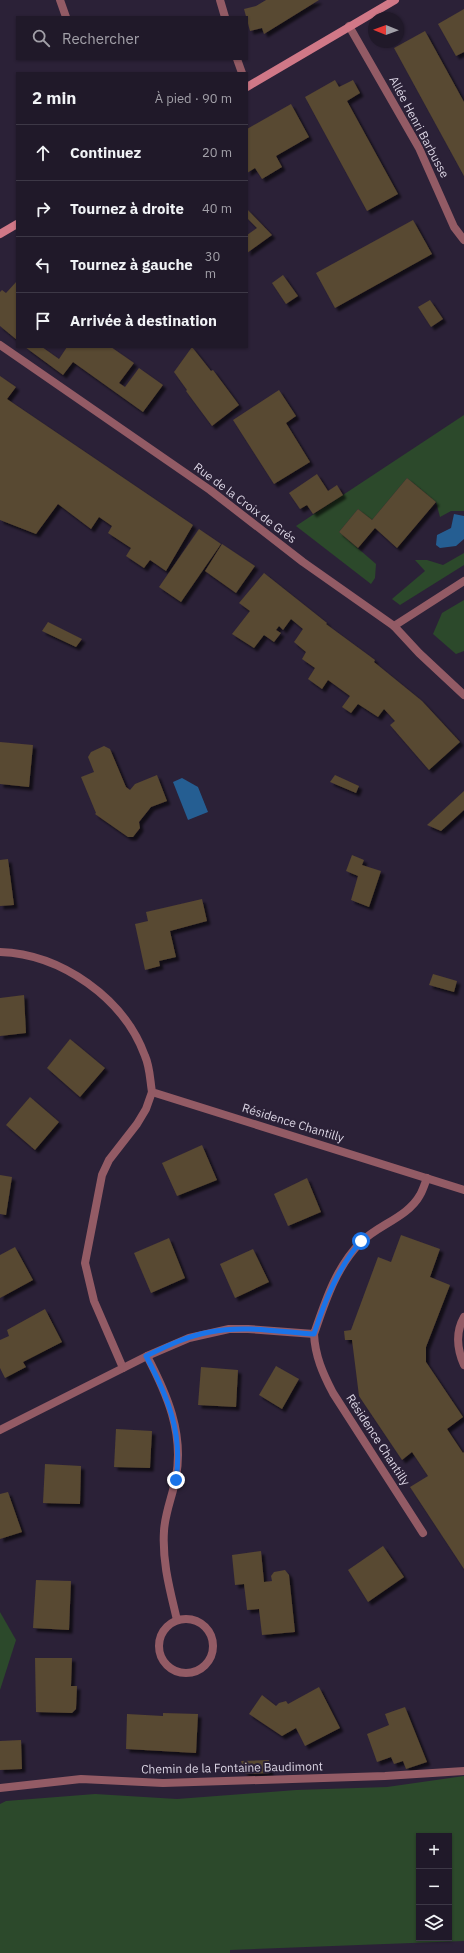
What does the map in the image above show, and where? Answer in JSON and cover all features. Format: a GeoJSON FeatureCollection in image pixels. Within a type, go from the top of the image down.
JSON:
{"type":"FeatureCollection","features":[{"type":"Feature","properties":{"kind":"main road"},"geometry":{"type":"LineString","coordinates":[[248,86],[395,0]]}},
{"type":"Feature","properties":{"kind":"main road"},"geometry":{"type":"LineString","coordinates":[[0,234],[16,225]]}},
{"type":"Feature","properties":{"kind":"street"},"geometry":{"type":"LineString","coordinates":[[60,0],[66,16]]}},
{"type":"Feature","properties":{"kind":"street"},"geometry":{"type":"LineString","coordinates":[[220,0],[225,16]]}},
{"type":"Feature","properties":{"kind":"street","name":"Allée Henri Barbusse"},"geometry":{"type":"LineString","coordinates":[[349,26],[419,148],[454,227],[464,240]]}},
{"type":"Feature","properties":{"kind":"street"},"geometry":{"type":"LineString","coordinates":[[238,60],[242,72]]}},
{"type":"Feature","properties":{"kind":"street","name":"Rue de la Croix de Grés"},"geometry":{"type":"LineString","coordinates":[[0,345],[210,490],[303,562],[394,626],[419,653],[464,695]]}},
{"type":"Feature","properties":{"kind":"street"},"geometry":{"type":"LineString","coordinates":[[394,626],[464,581]]}},
{"type":"Feature","properties":{"kind":"street"},"geometry":{"type":"LineString","coordinates":[[0,952],[15,952],[54,965],[77,977],[110,1002],[137,1036],[146,1057],[152,1092],[146,1109],[138,1124],[109,1160],[102,1175],[85,1263],[94,1300],[123,1368]]}},
{"type":"Feature","properties":{"kind":"street","name":"Résidence Chantilly"},"geometry":{"type":"LineString","coordinates":[[152,1092],[464,1190]]}},
{"type":"Feature","properties":{"kind":"street","name":"Résidence Chantilly"},"geometry":{"type":"LineString","coordinates":[[423,1533],[333,1393],[322,1371],[315,1350],[314,1334],[333,1284],[341,1267],[350,1254],[361,1241],[413,1204],[420,1195],[427,1178]]}},
{"type":"Feature","properties":{"kind":"street"},"geometry":{"type":"LineString","coordinates":[[464,1317],[458,1327],[457,1340],[459,1355],[464,1366]]}},
{"type":"Feature","properties":{"kind":"street"},"geometry":{"type":"LineString","coordinates":[[0,1430],[146,1356],[189,1338],[229,1329],[314,1334]]}},
{"type":"Feature","properties":{"kind":"street"},"geometry":{"type":"LineString","coordinates":[[146,1356],[167,1398],[178,1441],[179,1462],[164,1529],[166,1570],[177,1620]]}},
{"type":"Feature","properties":{"kind":"street"},"geometry":{"type":"LineString","coordinates":[[187,1619],[199,1623],[209,1632],[213,1649],[210,1658],[198,1671],[181,1673],[172,1670],[165,1664],[161,1657],[158,1648],[163,1631],[177,1620],[187,1619]]}},
{"type":"Feature","properties":{"kind":"street","name":"Chemin de la Fontaine Baudimont"},"geometry":{"type":"LineString","coordinates":[[0,1788],[81,1778],[163,1783],[385,1776],[464,1771]]}},
{"type":"Feature","properties":{"kind":"green space"},"geometry":{"type":"Polygon","coordinates":[[[464,415],[464,511],[451,511],[440,517],[436,502],[407,478],[372,520],[358,509],[339,532],[376,564],[375,578],[371,584],[296,526],[464,415]]]}},
{"type":"Feature","properties":{"kind":"green space"},"geometry":{"type":"Polygon","coordinates":[[[464,553],[464,565],[400,605],[392,599],[425,571],[415,560],[427,560],[443,565],[464,553]]]}},
{"type":"Feature","properties":{"kind":"green space"},"geometry":{"type":"Polygon","coordinates":[[[464,600],[464,651],[456,654],[433,634],[442,613],[464,600]]]}},
{"type":"Feature","properties":{"kind":"green space"},"geometry":{"type":"Polygon","coordinates":[[[0,1612],[16,1640],[0,1690],[0,1612]]]}},
{"type":"Feature","properties":{"kind":"green space"},"geometry":{"type":"Polygon","coordinates":[[[464,1776],[464,1941],[230,1950],[230,1953],[0,1953],[0,1804],[6,1801],[95,1794],[177,1799],[296,1790],[387,1787],[464,1776]]]}},
{"type":"Feature","properties":{"kind":"water"},"geometry":{"type":"Polygon","coordinates":[[[454,514],[464,516],[464,539],[456,546],[440,548],[436,545],[437,535],[451,528],[454,514]]]}},
{"type":"Feature","properties":{"kind":"water"},"geometry":{"type":"Polygon","coordinates":[[[182,778],[198,787],[208,812],[188,820],[173,782],[182,778]]]}},
{"type":"Feature","properties":{"kind":"building"},"geometry":{"type":"Polygon","coordinates":[[[266,0],[319,0],[264,34],[262,28],[250,31],[248,16],[246,16],[244,9],[256,6],[266,0]]]}},
{"type":"Feature","properties":{"kind":"building"},"geometry":{"type":"Polygon","coordinates":[[[464,9],[464,52],[456,56],[438,24],[464,9]]]}},
{"type":"Feature","properties":{"kind":"building"},"geometry":{"type":"Polygon","coordinates":[[[425,31],[464,102],[464,176],[394,48],[404,48],[404,43],[425,31]]]}},
{"type":"Feature","properties":{"kind":"building"},"geometry":{"type":"Polygon","coordinates":[[[335,80],[339,87],[353,80],[360,93],[347,101],[398,194],[367,211],[305,97],[335,80]]]}},
{"type":"Feature","properties":{"kind":"building"},"geometry":{"type":"Polygon","coordinates":[[[291,104],[309,137],[276,156],[282,167],[262,179],[255,168],[248,172],[248,128],[291,104]]]}},
{"type":"Feature","properties":{"kind":"building"},"geometry":{"type":"Polygon","coordinates":[[[248,210],[272,235],[248,252],[248,234],[257,228],[248,219],[248,210]]]}},
{"type":"Feature","properties":{"kind":"building"},"geometry":{"type":"Polygon","coordinates":[[[413,220],[432,254],[335,308],[316,273],[413,220]]]}},
{"type":"Feature","properties":{"kind":"building"},"geometry":{"type":"Polygon","coordinates":[[[283,275],[298,296],[286,304],[272,283],[283,275]]]}},
{"type":"Feature","properties":{"kind":"building"},"geometry":{"type":"Polygon","coordinates":[[[16,282],[16,339],[0,326],[0,292],[2,290],[6,293],[16,282]]]}},
{"type":"Feature","properties":{"kind":"building"},"geometry":{"type":"Polygon","coordinates":[[[430,300],[443,319],[431,327],[418,307],[430,300]]]}},
{"type":"Feature","properties":{"kind":"building"},"geometry":{"type":"Polygon","coordinates":[[[26,348],[43,348],[59,359],[66,348],[112,348],[134,363],[119,383],[125,387],[139,368],[163,385],[143,412],[73,362],[63,375],[26,348]]]}},
{"type":"Feature","properties":{"kind":"building"},"geometry":{"type":"Polygon","coordinates":[[[193,348],[211,371],[213,370],[239,405],[212,426],[174,372],[193,348]]]}},
{"type":"Feature","properties":{"kind":"building"},"geometry":{"type":"Polygon","coordinates":[[[0,376],[16,387],[7,399],[193,525],[166,571],[150,560],[144,568],[126,556],[131,548],[108,533],[112,526],[99,517],[91,529],[58,504],[36,534],[0,520],[0,376]]]}},
{"type":"Feature","properties":{"kind":"building"},"geometry":{"type":"Polygon","coordinates":[[[279,390],[296,416],[286,423],[310,462],[274,484],[233,420],[279,390]]]}},
{"type":"Feature","properties":{"kind":"building"},"geometry":{"type":"Polygon","coordinates":[[[317,474],[328,491],[337,485],[343,495],[313,514],[307,505],[300,509],[289,493],[317,474]]]}},
{"type":"Feature","properties":{"kind":"building"},"geometry":{"type":"Polygon","coordinates":[[[407,478],[436,502],[397,548],[375,528],[358,548],[339,532],[358,509],[372,520],[407,478]]]}},
{"type":"Feature","properties":{"kind":"building"},"geometry":{"type":"Polygon","coordinates":[[[199,529],[221,544],[181,602],[159,587],[199,529]]]}},
{"type":"Feature","properties":{"kind":"building"},"geometry":{"type":"Polygon","coordinates":[[[222,544],[255,566],[236,593],[205,571],[222,544]]]}},
{"type":"Feature","properties":{"kind":"building"},"geometry":{"type":"Polygon","coordinates":[[[264,573],[327,623],[326,624],[375,660],[374,662],[422,701],[460,742],[429,770],[390,725],[395,721],[384,709],[378,717],[358,704],[351,713],[342,707],[350,696],[328,680],[322,689],[308,679],[315,668],[302,659],[306,652],[294,642],[303,629],[291,619],[283,630],[279,626],[276,630],[281,633],[274,642],[264,635],[254,648],[232,634],[250,611],[239,603],[264,573]]]}},
{"type":"Feature","properties":{"kind":"building"},"geometry":{"type":"Polygon","coordinates":[[[48,622],[82,639],[76,647],[42,631],[48,622]]]}},
{"type":"Feature","properties":{"kind":"building"},"geometry":{"type":"Polygon","coordinates":[[[0,742],[33,745],[29,787],[0,784],[0,742]]]}},
{"type":"Feature","properties":{"kind":"building"},"geometry":{"type":"Polygon","coordinates":[[[104,746],[110,749],[126,787],[130,790],[135,784],[157,775],[167,801],[151,807],[139,822],[140,828],[133,837],[128,837],[95,814],[96,813],[81,777],[94,772],[88,757],[91,752],[104,746]]]}},
{"type":"Feature","properties":{"kind":"building"},"geometry":{"type":"Polygon","coordinates":[[[335,775],[359,786],[356,793],[330,782],[335,775]]]}},
{"type":"Feature","properties":{"kind":"building"},"geometry":{"type":"Polygon","coordinates":[[[464,791],[464,810],[441,831],[427,825],[464,791]]]}},
{"type":"Feature","properties":{"kind":"building"},"geometry":{"type":"Polygon","coordinates":[[[352,855],[364,860],[362,865],[381,871],[369,907],[351,900],[358,876],[346,871],[352,855]]]}},
{"type":"Feature","properties":{"kind":"building"},"geometry":{"type":"Polygon","coordinates":[[[8,859],[14,905],[0,906],[0,860],[8,859]]]}},
{"type":"Feature","properties":{"kind":"building"},"geometry":{"type":"Polygon","coordinates":[[[202,899],[207,921],[170,931],[176,957],[159,961],[160,966],[145,970],[135,924],[148,921],[146,912],[202,899]]]}},
{"type":"Feature","properties":{"kind":"building"},"geometry":{"type":"Polygon","coordinates":[[[433,974],[457,981],[454,992],[429,985],[433,974]]]}},
{"type":"Feature","properties":{"kind":"building"},"geometry":{"type":"Polygon","coordinates":[[[24,995],[26,1033],[0,1036],[0,998],[24,995]]]}},
{"type":"Feature","properties":{"kind":"building"},"geometry":{"type":"Polygon","coordinates":[[[70,1039],[105,1068],[80,1097],[47,1068],[70,1039]]]}},
{"type":"Feature","properties":{"kind":"building"},"geometry":{"type":"Polygon","coordinates":[[[30,1097],[59,1122],[35,1150],[6,1125],[30,1097]]]}},
{"type":"Feature","properties":{"kind":"building"},"geometry":{"type":"Polygon","coordinates":[[[202,1145],[217,1180],[177,1196],[162,1163],[202,1145]]]}},
{"type":"Feature","properties":{"kind":"building"},"geometry":{"type":"Polygon","coordinates":[[[0,1175],[12,1177],[6,1215],[0,1214],[0,1175]]]}},
{"type":"Feature","properties":{"kind":"building"},"geometry":{"type":"Polygon","coordinates":[[[307,1178],[321,1212],[288,1226],[274,1194],[307,1178]]]}},
{"type":"Feature","properties":{"kind":"building"},"geometry":{"type":"Polygon","coordinates":[[[401,1235],[440,1249],[430,1277],[450,1285],[426,1347],[426,1362],[463,1417],[447,1429],[463,1453],[464,1452],[464,1569],[410,1487],[428,1476],[412,1452],[402,1460],[359,1396],[352,1340],[345,1340],[344,1331],[351,1330],[378,1257],[391,1262],[401,1235]]]}},
{"type":"Feature","properties":{"kind":"building"},"geometry":{"type":"Polygon","coordinates":[[[169,1238],[185,1278],[151,1293],[134,1253],[169,1238]]]}},
{"type":"Feature","properties":{"kind":"building"},"geometry":{"type":"Polygon","coordinates":[[[15,1247],[33,1280],[0,1298],[0,1255],[15,1247]]]}},
{"type":"Feature","properties":{"kind":"building"},"geometry":{"type":"Polygon","coordinates":[[[253,1249],[269,1282],[235,1298],[220,1264],[253,1249]]]}},
{"type":"Feature","properties":{"kind":"building"},"geometry":{"type":"Polygon","coordinates":[[[45,1309],[62,1342],[23,1362],[26,1367],[5,1378],[0,1368],[0,1340],[9,1336],[7,1330],[45,1309]]]}},
{"type":"Feature","properties":{"kind":"building"},"geometry":{"type":"Polygon","coordinates":[[[276,1366],[299,1379],[282,1409],[259,1395],[276,1366]]]}},
{"type":"Feature","properties":{"kind":"building"},"geometry":{"type":"Polygon","coordinates":[[[201,1367],[238,1370],[236,1407],[198,1405],[201,1367]]]}},
{"type":"Feature","properties":{"kind":"building"},"geometry":{"type":"Polygon","coordinates":[[[116,1429],[152,1431],[150,1468],[114,1467],[116,1429]]]}},
{"type":"Feature","properties":{"kind":"building"},"geometry":{"type":"Polygon","coordinates":[[[45,1464],[81,1466],[80,1504],[43,1503],[45,1464]]]}},
{"type":"Feature","properties":{"kind":"building"},"geometry":{"type":"Polygon","coordinates":[[[8,1492],[22,1532],[0,1539],[0,1494],[8,1492]]]}},
{"type":"Feature","properties":{"kind":"building"},"geometry":{"type":"Polygon","coordinates":[[[383,1546],[404,1577],[368,1602],[348,1570],[383,1546]]]}},
{"type":"Feature","properties":{"kind":"building"},"geometry":{"type":"Polygon","coordinates":[[[261,1551],[264,1582],[272,1581],[271,1576],[274,1572],[285,1570],[289,1575],[295,1632],[262,1635],[259,1609],[247,1610],[244,1584],[235,1585],[232,1555],[261,1551]]]}},
{"type":"Feature","properties":{"kind":"building"},"geometry":{"type":"Polygon","coordinates":[[[36,1580],[71,1581],[69,1630],[33,1628],[36,1580]]]}},
{"type":"Feature","properties":{"kind":"building"},"geometry":{"type":"Polygon","coordinates":[[[35,1658],[72,1658],[71,1686],[77,1686],[76,1709],[72,1713],[36,1712],[35,1658]]]}},
{"type":"Feature","properties":{"kind":"building"},"geometry":{"type":"Polygon","coordinates":[[[319,1687],[340,1728],[305,1746],[296,1728],[282,1736],[249,1714],[262,1695],[276,1706],[279,1703],[286,1701],[288,1704],[319,1687]]]}},
{"type":"Feature","properties":{"kind":"building"},"geometry":{"type":"Polygon","coordinates":[[[405,1707],[427,1762],[406,1769],[403,1761],[394,1764],[391,1757],[377,1762],[367,1734],[389,1725],[385,1714],[405,1707]]]}},
{"type":"Feature","properties":{"kind":"building"},"geometry":{"type":"Polygon","coordinates":[[[163,1713],[198,1714],[196,1753],[126,1749],[127,1714],[163,1716],[163,1713]]]}},
{"type":"Feature","properties":{"kind":"building"},"geometry":{"type":"Polygon","coordinates":[[[21,1740],[22,1769],[0,1770],[0,1741],[21,1740]]]}},
{"type":"Feature","properties":{"kind":"building"},"geometry":{"type":"Polygon","coordinates":[[[269,1760],[270,1773],[245,1774],[241,1761],[269,1760]]]}},
{"type":"Feature","properties":{"kind":"route"},"geometry":{"type":"LineString","coordinates":[[176,1480],[179,1462],[178,1441],[174,1419],[159,1379],[146,1356],[189,1338],[209,1332],[229,1329],[314,1334],[321,1312],[341,1267],[361,1241]]}}]}
